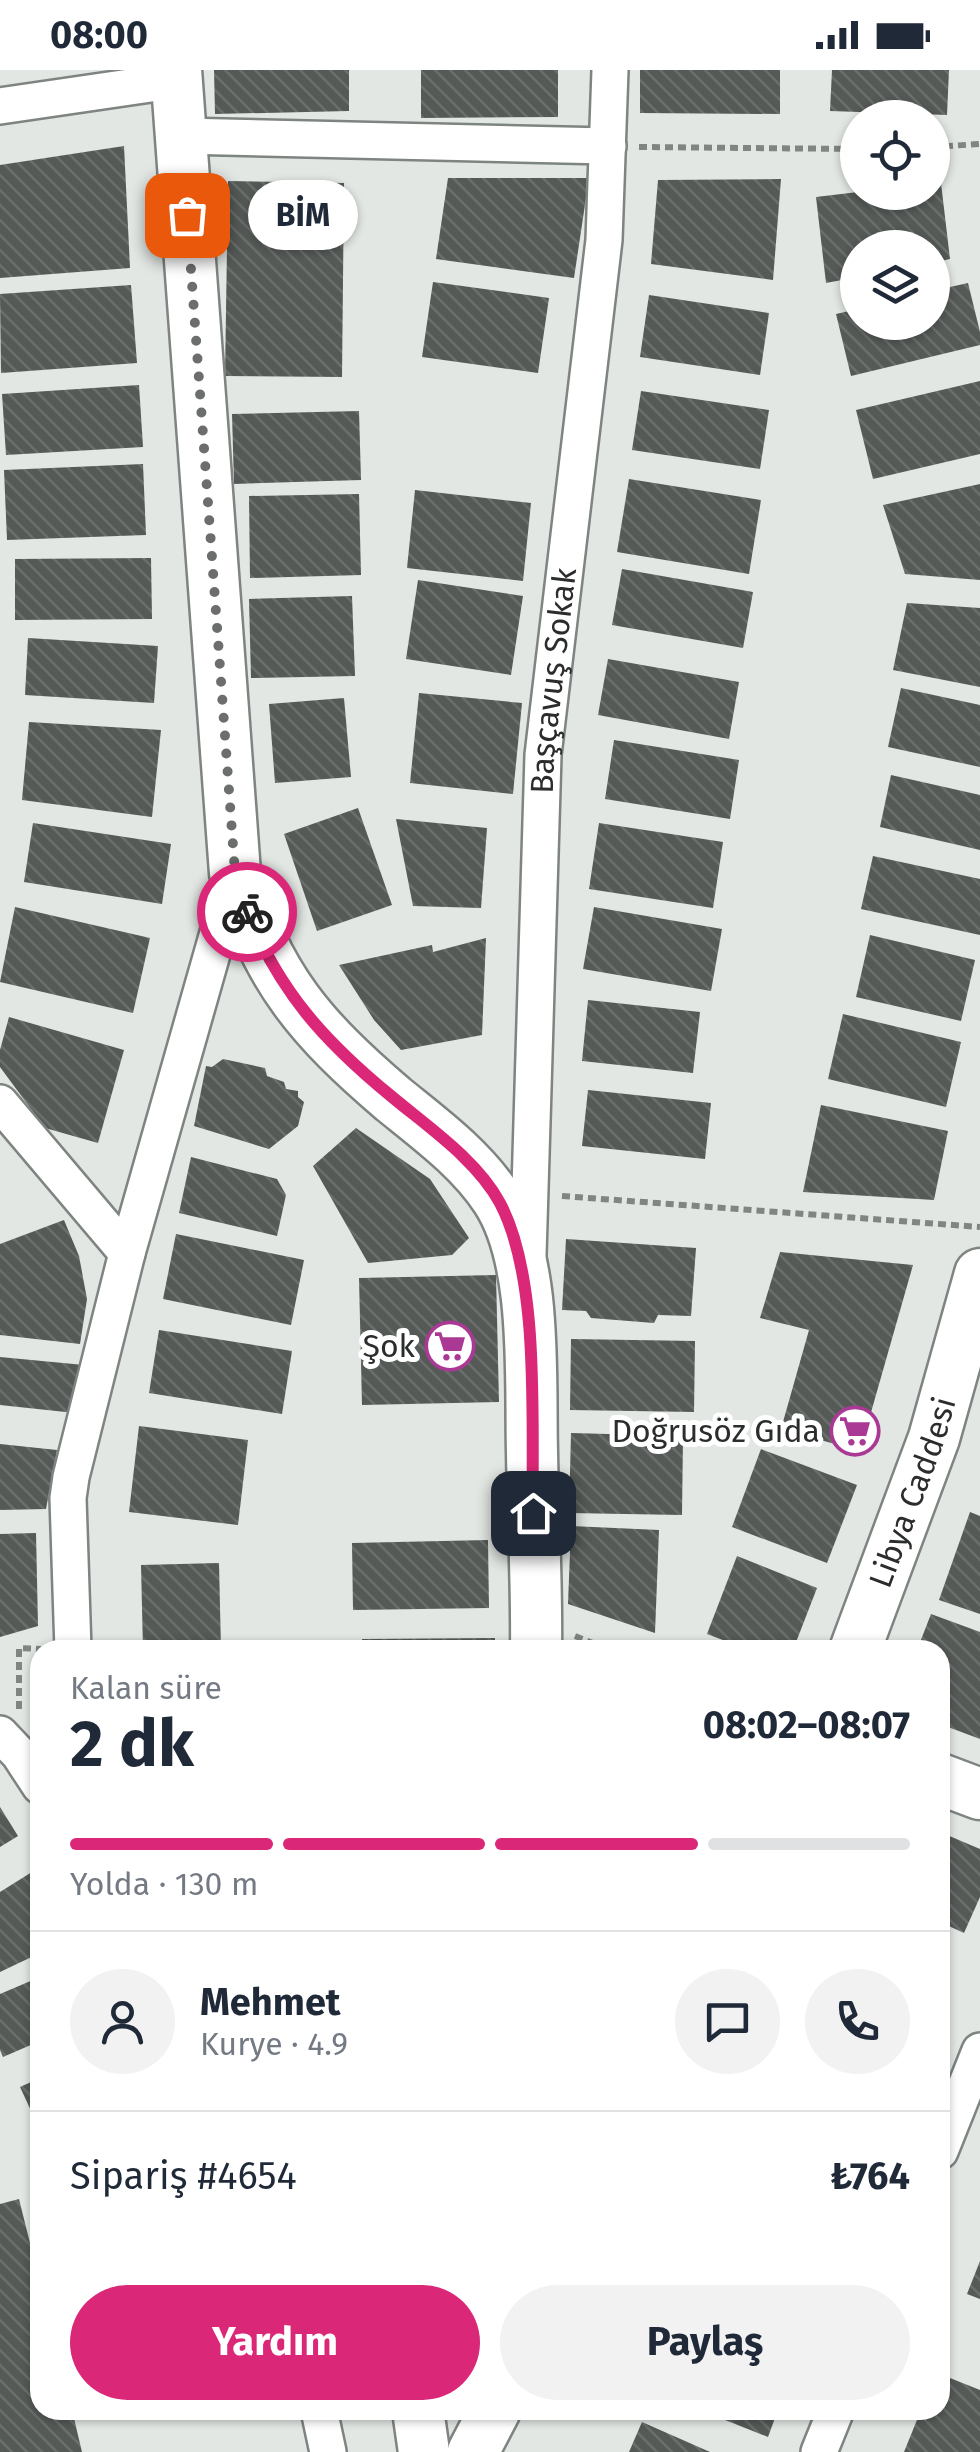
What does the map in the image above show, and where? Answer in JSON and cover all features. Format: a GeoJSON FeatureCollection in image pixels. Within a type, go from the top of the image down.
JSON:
{"type":"FeatureCollection","features":[{"type":"Feature","properties":{"kind":"main road"},"geometry":{"type":"LineString","coordinates":[[177,75],[235,873],[265,954],[305,1015],[359,1070],[453,1149],[481,1176],[500,1203],[528,1296],[536,1640]]}},
{"type":"Feature","properties":{"kind":"main road","name":"Libya Caddesi"},"geometry":{"type":"LineString","coordinates":[[858,1640],[934,1438],[980,1274]]}},
{"type":"Feature","properties":{"kind":"main road"},"geometry":{"type":"LineString","coordinates":[[950,1783],[980,1794]]}},
{"type":"Feature","properties":{"kind":"main road"},"geometry":{"type":"LineString","coordinates":[[419,2420],[424,2452]]}},
{"type":"Feature","properties":{"kind":"main road"},"geometry":{"type":"LineString","coordinates":[[472,2452],[490,2420]]}},
{"type":"Feature","properties":{"kind":"street","name":"Başçavuş Sokak"},"geometry":{"type":"LineString","coordinates":[[528,1296],[542,755],[600,277],[610,70]]}},
{"type":"Feature","properties":{"kind":"street"},"geometry":{"type":"LineString","coordinates":[[0,106],[177,75]]}},
{"type":"Feature","properties":{"kind":"street"},"geometry":{"type":"LineString","coordinates":[[182,136],[608,146]]}},
{"type":"Feature","properties":{"kind":"street"},"geometry":{"type":"LineString","coordinates":[[73,1640],[68,1498],[71,1476],[126,1253],[235,873]]}},
{"type":"Feature","properties":{"kind":"street"},"geometry":{"type":"LineString","coordinates":[[0,1103],[126,1253]]}},
{"type":"Feature","properties":{"kind":"street"},"geometry":{"type":"LineString","coordinates":[[10,1744],[30,1772]]}},
{"type":"Feature","properties":{"kind":"street"},"geometry":{"type":"LineString","coordinates":[[950,2126],[980,2052]]}},
{"type":"Feature","properties":{"kind":"street"},"geometry":{"type":"LineString","coordinates":[[321,2420],[328,2452]]}},
{"type":"Feature","properties":{"kind":"street"},"geometry":{"type":"LineString","coordinates":[[819,2452],[832,2420]]}},
{"type":"Feature","properties":{"kind":"path"},"geometry":{"type":"LineString","coordinates":[[950,146],[980,144]]}},
{"type":"Feature","properties":{"kind":"path"},"geometry":{"type":"LineString","coordinates":[[608,146],[840,149]]}},
{"type":"Feature","properties":{"kind":"path"},"geometry":{"type":"LineString","coordinates":[[530,1194],[980,1228]]}},
{"type":"Feature","properties":{"kind":"path"},"geometry":{"type":"LineString","coordinates":[[10,1744],[19,1648],[30,1649]]}},
{"type":"Feature","properties":{"kind":"building"},"geometry":{"type":"Polygon","coordinates":[[[214,70],[349,70],[349,111],[215,114],[214,70]]]}},
{"type":"Feature","properties":{"kind":"building"},"geometry":{"type":"Polygon","coordinates":[[[421,70],[558,70],[558,117],[421,118],[421,70]]]}},
{"type":"Feature","properties":{"kind":"building"},"geometry":{"type":"Polygon","coordinates":[[[640,70],[780,70],[780,114],[640,113],[640,70]]]}},
{"type":"Feature","properties":{"kind":"building"},"geometry":{"type":"Polygon","coordinates":[[[832,70],[949,70],[948,100],[840,100],[840,111],[830,111],[832,70]]]}},
{"type":"Feature","properties":{"kind":"building"},"geometry":{"type":"Polygon","coordinates":[[[124,146],[130,268],[0,278],[0,165],[124,146]]]}},
{"type":"Feature","properties":{"kind":"building"},"geometry":{"type":"Polygon","coordinates":[[[448,178],[589,178],[574,278],[436,259],[448,178]]]}},
{"type":"Feature","properties":{"kind":"building"},"geometry":{"type":"Polygon","coordinates":[[[781,179],[773,280],[651,264],[658,180],[781,179]]]}},
{"type":"Feature","properties":{"kind":"building"},"geometry":{"type":"Polygon","coordinates":[[[228,181],[344,183],[342,377],[225,376],[228,181]]]}},
{"type":"Feature","properties":{"kind":"building"},"geometry":{"type":"Polygon","coordinates":[[[840,194],[840,210],[944,210],[947,230],[840,230],[840,280],[826,283],[816,197],[840,194]]]}},
{"type":"Feature","properties":{"kind":"building"},"geometry":{"type":"Polygon","coordinates":[[[433,282],[549,298],[538,373],[422,357],[433,282]]]}},
{"type":"Feature","properties":{"kind":"building"},"geometry":{"type":"Polygon","coordinates":[[[968,283],[980,345],[851,376],[842,340],[950,340],[950,287],[968,283]]]}},
{"type":"Feature","properties":{"kind":"building"},"geometry":{"type":"Polygon","coordinates":[[[131,285],[137,363],[1,373],[0,294],[131,285]]]}},
{"type":"Feature","properties":{"kind":"building"},"geometry":{"type":"Polygon","coordinates":[[[649,295],[769,313],[760,375],[640,357],[649,295]]]}},
{"type":"Feature","properties":{"kind":"building"},"geometry":{"type":"Polygon","coordinates":[[[980,381],[980,454],[873,479],[856,410],[980,381]]]}},
{"type":"Feature","properties":{"kind":"building"},"geometry":{"type":"Polygon","coordinates":[[[139,385],[143,447],[6,455],[2,394],[139,385]]]}},
{"type":"Feature","properties":{"kind":"building"},"geometry":{"type":"Polygon","coordinates":[[[641,391],[769,410],[760,469],[632,450],[641,391]]]}},
{"type":"Feature","properties":{"kind":"building"},"geometry":{"type":"Polygon","coordinates":[[[359,411],[361,480],[234,484],[232,414],[359,411]]]}},
{"type":"Feature","properties":{"kind":"building"},"geometry":{"type":"Polygon","coordinates":[[[143,464],[146,535],[7,540],[4,470],[143,464]]]}},
{"type":"Feature","properties":{"kind":"building"},"geometry":{"type":"Polygon","coordinates":[[[629,479],[761,500],[749,574],[617,552],[629,479]]]}},
{"type":"Feature","properties":{"kind":"building"},"geometry":{"type":"Polygon","coordinates":[[[980,484],[980,580],[905,574],[883,505],[980,484]]]}},
{"type":"Feature","properties":{"kind":"building"},"geometry":{"type":"Polygon","coordinates":[[[415,490],[531,503],[523,581],[407,568],[415,490]]]}},
{"type":"Feature","properties":{"kind":"building"},"geometry":{"type":"Polygon","coordinates":[[[359,494],[361,575],[250,578],[249,496],[359,494]]]}},
{"type":"Feature","properties":{"kind":"building"},"geometry":{"type":"Polygon","coordinates":[[[151,558],[152,619],[15,620],[15,559],[151,558]]]}},
{"type":"Feature","properties":{"kind":"building"},"geometry":{"type":"Polygon","coordinates":[[[622,569],[753,592],[743,648],[612,625],[622,569]]]}},
{"type":"Feature","properties":{"kind":"building"},"geometry":{"type":"Polygon","coordinates":[[[418,580],[523,596],[511,675],[406,659],[418,580]]]}},
{"type":"Feature","properties":{"kind":"building"},"geometry":{"type":"Polygon","coordinates":[[[352,596],[355,676],[251,678],[249,599],[352,596]]]}},
{"type":"Feature","properties":{"kind":"building"},"geometry":{"type":"Polygon","coordinates":[[[907,603],[980,608],[980,687],[893,670],[907,603]]]}},
{"type":"Feature","properties":{"kind":"building"},"geometry":{"type":"Polygon","coordinates":[[[28,638],[158,646],[154,703],[25,695],[28,638]]]}},
{"type":"Feature","properties":{"kind":"building"},"geometry":{"type":"Polygon","coordinates":[[[608,659],[739,682],[729,739],[598,715],[608,659]]]}},
{"type":"Feature","properties":{"kind":"building"},"geometry":{"type":"Polygon","coordinates":[[[901,688],[980,705],[980,767],[888,747],[901,688]]]}},
{"type":"Feature","properties":{"kind":"building"},"geometry":{"type":"Polygon","coordinates":[[[419,693],[522,703],[513,794],[410,783],[419,693]]]}},
{"type":"Feature","properties":{"kind":"building"},"geometry":{"type":"Polygon","coordinates":[[[344,698],[351,777],[275,783],[269,704],[344,698]]]}},
{"type":"Feature","properties":{"kind":"building"},"geometry":{"type":"Polygon","coordinates":[[[29,722],[161,730],[152,817],[22,800],[29,722]]]}},
{"type":"Feature","properties":{"kind":"building"},"geometry":{"type":"Polygon","coordinates":[[[614,740],[739,760],[730,819],[605,799],[614,740]]]}},
{"type":"Feature","properties":{"kind":"building"},"geometry":{"type":"Polygon","coordinates":[[[891,775],[980,795],[980,850],[880,827],[891,775]]]}},
{"type":"Feature","properties":{"kind":"building"},"geometry":{"type":"Polygon","coordinates":[[[358,808],[392,905],[317,931],[284,834],[358,808]]]}},
{"type":"Feature","properties":{"kind":"building"},"geometry":{"type":"Polygon","coordinates":[[[396,819],[487,828],[481,908],[413,906],[396,819]]]}},
{"type":"Feature","properties":{"kind":"building"},"geometry":{"type":"Polygon","coordinates":[[[33,823],[171,844],[162,904],[24,882],[33,823]]]}},
{"type":"Feature","properties":{"kind":"building"},"geometry":{"type":"Polygon","coordinates":[[[599,823],[723,842],[713,908],[589,889],[599,823]]]}},
{"type":"Feature","properties":{"kind":"building"},"geometry":{"type":"Polygon","coordinates":[[[873,856],[980,879],[980,935],[861,909],[873,856]]]}},
{"type":"Feature","properties":{"kind":"building"},"geometry":{"type":"Polygon","coordinates":[[[15,907],[150,938],[133,1013],[0,982],[15,907]]]}},
{"type":"Feature","properties":{"kind":"building"},"geometry":{"type":"Polygon","coordinates":[[[594,907],[722,929],[711,991],[583,969],[594,907]]]}},
{"type":"Feature","properties":{"kind":"building"},"geometry":{"type":"Polygon","coordinates":[[[870,935],[975,960],[961,1021],[856,997],[870,935]]]}},
{"type":"Feature","properties":{"kind":"building"},"geometry":{"type":"Polygon","coordinates":[[[486,938],[482,1035],[401,1050],[374,1020],[339,965],[432,945],[433,952],[486,938]]]}},
{"type":"Feature","properties":{"kind":"building"},"geometry":{"type":"Polygon","coordinates":[[[588,1000],[700,1012],[693,1073],[582,1061],[588,1000]]]}},
{"type":"Feature","properties":{"kind":"building"},"geometry":{"type":"Polygon","coordinates":[[[843,1014],[961,1042],[946,1107],[828,1079],[843,1014]]]}},
{"type":"Feature","properties":{"kind":"building"},"geometry":{"type":"Polygon","coordinates":[[[9,1017],[124,1050],[98,1143],[45,1128],[0,1067],[0,1050],[9,1017]]]}},
{"type":"Feature","properties":{"kind":"building"},"geometry":{"type":"Polygon","coordinates":[[[223,1059],[265,1068],[267,1076],[284,1082],[286,1089],[298,1091],[304,1102],[298,1126],[269,1149],[194,1126],[206,1066],[212,1067],[223,1059]]]}},
{"type":"Feature","properties":{"kind":"building"},"geometry":{"type":"Polygon","coordinates":[[[588,1090],[711,1103],[705,1159],[582,1146],[588,1090]]]}},
{"type":"Feature","properties":{"kind":"building"},"geometry":{"type":"Polygon","coordinates":[[[821,1105],[948,1131],[934,1200],[803,1192],[821,1105]]]}},
{"type":"Feature","properties":{"kind":"building"},"geometry":{"type":"Polygon","coordinates":[[[356,1128],[430,1179],[469,1238],[452,1255],[368,1263],[313,1166],[356,1128]]]}},
{"type":"Feature","properties":{"kind":"building"},"geometry":{"type":"Polygon","coordinates":[[[191,1157],[277,1179],[286,1195],[277,1236],[179,1213],[191,1157]]]}},
{"type":"Feature","properties":{"kind":"building"},"geometry":{"type":"Polygon","coordinates":[[[64,1220],[79,1256],[87,1299],[80,1344],[0,1335],[0,1244],[64,1220]]]}},
{"type":"Feature","properties":{"kind":"building"},"geometry":{"type":"Polygon","coordinates":[[[176,1234],[304,1260],[291,1325],[163,1299],[176,1234]]]}},
{"type":"Feature","properties":{"kind":"building"},"geometry":{"type":"Polygon","coordinates":[[[566,1239],[696,1248],[691,1316],[658,1315],[654,1323],[591,1318],[586,1311],[562,1310],[566,1239]]]}},
{"type":"Feature","properties":{"kind":"building"},"geometry":{"type":"Polygon","coordinates":[[[780,1252],[913,1265],[860,1451],[781,1429],[809,1330],[760,1318],[780,1252]]]}},
{"type":"Feature","properties":{"kind":"building"},"geometry":{"type":"Polygon","coordinates":[[[496,1275],[499,1402],[362,1405],[359,1278],[496,1275]]]}},
{"type":"Feature","properties":{"kind":"building"},"geometry":{"type":"Polygon","coordinates":[[[159,1330],[292,1351],[282,1414],[149,1393],[159,1330]]]}},
{"type":"Feature","properties":{"kind":"building"},"geometry":{"type":"Polygon","coordinates":[[[571,1339],[695,1341],[694,1412],[570,1410],[571,1339]]]}},
{"type":"Feature","properties":{"kind":"building"},"geometry":{"type":"Polygon","coordinates":[[[0,1357],[84,1365],[75,1413],[0,1405],[0,1357]]]}},
{"type":"Feature","properties":{"kind":"building"},"geometry":{"type":"Polygon","coordinates":[[[139,1426],[248,1440],[238,1525],[129,1512],[139,1426]]]}},
{"type":"Feature","properties":{"kind":"building"},"geometry":{"type":"Polygon","coordinates":[[[571,1433],[683,1436],[682,1515],[569,1513],[571,1433]]]}},
{"type":"Feature","properties":{"kind":"building"},"geometry":{"type":"Polygon","coordinates":[[[0,1444],[57,1450],[46,1509],[0,1510],[0,1444]]]}},
{"type":"Feature","properties":{"kind":"building"},"geometry":{"type":"Polygon","coordinates":[[[761,1449],[857,1485],[827,1563],[732,1527],[761,1449]]]}},
{"type":"Feature","properties":{"kind":"building"},"geometry":{"type":"Polygon","coordinates":[[[970,1512],[980,1516],[980,1614],[939,1600],[970,1512]]]}},
{"type":"Feature","properties":{"kind":"building"},"geometry":{"type":"Polygon","coordinates":[[[571,1526],[659,1530],[655,1633],[568,1604],[571,1526]]]}},
{"type":"Feature","properties":{"kind":"building"},"geometry":{"type":"Polygon","coordinates":[[[36,1533],[38,1626],[0,1637],[0,1534],[36,1533]]]}},
{"type":"Feature","properties":{"kind":"building"},"geometry":{"type":"Polygon","coordinates":[[[488,1540],[489,1608],[353,1610],[352,1543],[488,1540]]]}},
{"type":"Feature","properties":{"kind":"building"},"geometry":{"type":"Polygon","coordinates":[[[737,1556],[817,1588],[797,1640],[723,1640],[707,1634],[737,1556]]]}},
{"type":"Feature","properties":{"kind":"building"},"geometry":{"type":"Polygon","coordinates":[[[219,1563],[221,1640],[143,1640],[141,1565],[219,1563]]]}},
{"type":"Feature","properties":{"kind":"building"},"geometry":{"type":"Polygon","coordinates":[[[931,1614],[980,1632],[980,1739],[950,1728],[950,1640],[921,1640],[931,1614]]]}},
{"type":"Feature","properties":{"kind":"building"},"geometry":{"type":"Polygon","coordinates":[[[495,1638],[495,1640],[362,1640],[495,1638]]]}},
{"type":"Feature","properties":{"kind":"building"},"geometry":{"type":"Polygon","coordinates":[[[0,1807],[18,1836],[0,1847],[0,1807]]]}},
{"type":"Feature","properties":{"kind":"building"},"geometry":{"type":"Polygon","coordinates":[[[950,1836],[980,1849],[980,1897],[964,1933],[950,1927],[950,1836]]]}},
{"type":"Feature","properties":{"kind":"building"},"geometry":{"type":"Polygon","coordinates":[[[30,1873],[30,1958],[0,1972],[0,1892],[30,1873]]]}},
{"type":"Feature","properties":{"kind":"building"},"geometry":{"type":"Polygon","coordinates":[[[30,1981],[30,2045],[3,2057],[0,2050],[0,1994],[30,1981]]]}},
{"type":"Feature","properties":{"kind":"building"},"geometry":{"type":"Polygon","coordinates":[[[30,2082],[30,2108],[20,2087],[30,2082]]]}},
{"type":"Feature","properties":{"kind":"building"},"geometry":{"type":"Polygon","coordinates":[[[19,2199],[30,2243],[30,2420],[74,2420],[82,2452],[0,2452],[0,2204],[19,2199]]]}},
{"type":"Feature","properties":{"kind":"building"},"geometry":{"type":"Polygon","coordinates":[[[980,2261],[980,2299],[967,2294],[980,2261]]]}},
{"type":"Feature","properties":{"kind":"building"},"geometry":{"type":"Polygon","coordinates":[[[950,2378],[980,2390],[980,2452],[904,2452],[917,2420],[950,2420],[950,2378]]]}},
{"type":"Feature","properties":{"kind":"building"},"geometry":{"type":"Polygon","coordinates":[[[725,2420],[774,2420],[768,2437],[725,2420]]]}},
{"type":"Feature","properties":{"kind":"building"},"geometry":{"type":"Polygon","coordinates":[[[642,2422],[710,2452],[629,2452],[642,2422]]]}},
{"type":"Feature","properties":{"kind":"way so far"},"geometry":{"type":"LineString","coordinates":[[187,215],[235,873],[247,912]]}},
{"type":"Feature","properties":{"kind":"place","name":"BİM"},"geometry":{"type":"Point","coordinates":[187,215]}},
{"type":"Feature","properties":{"kind":"place","name":"Şok"},"geometry":{"type":"Point","coordinates":[450,1346]}},
{"type":"Feature","properties":{"kind":"place","name":"Doğrusöz Gıda"},"geometry":{"type":"Point","coordinates":[855,1431]}},
{"type":"Feature","properties":{"kind":"route"},"geometry":{"type":"LineString","coordinates":[[247,912],[265,954],[305,1015],[359,1070],[453,1149],[481,1176],[500,1203],[528,1296],[533,1513]]}}]}
